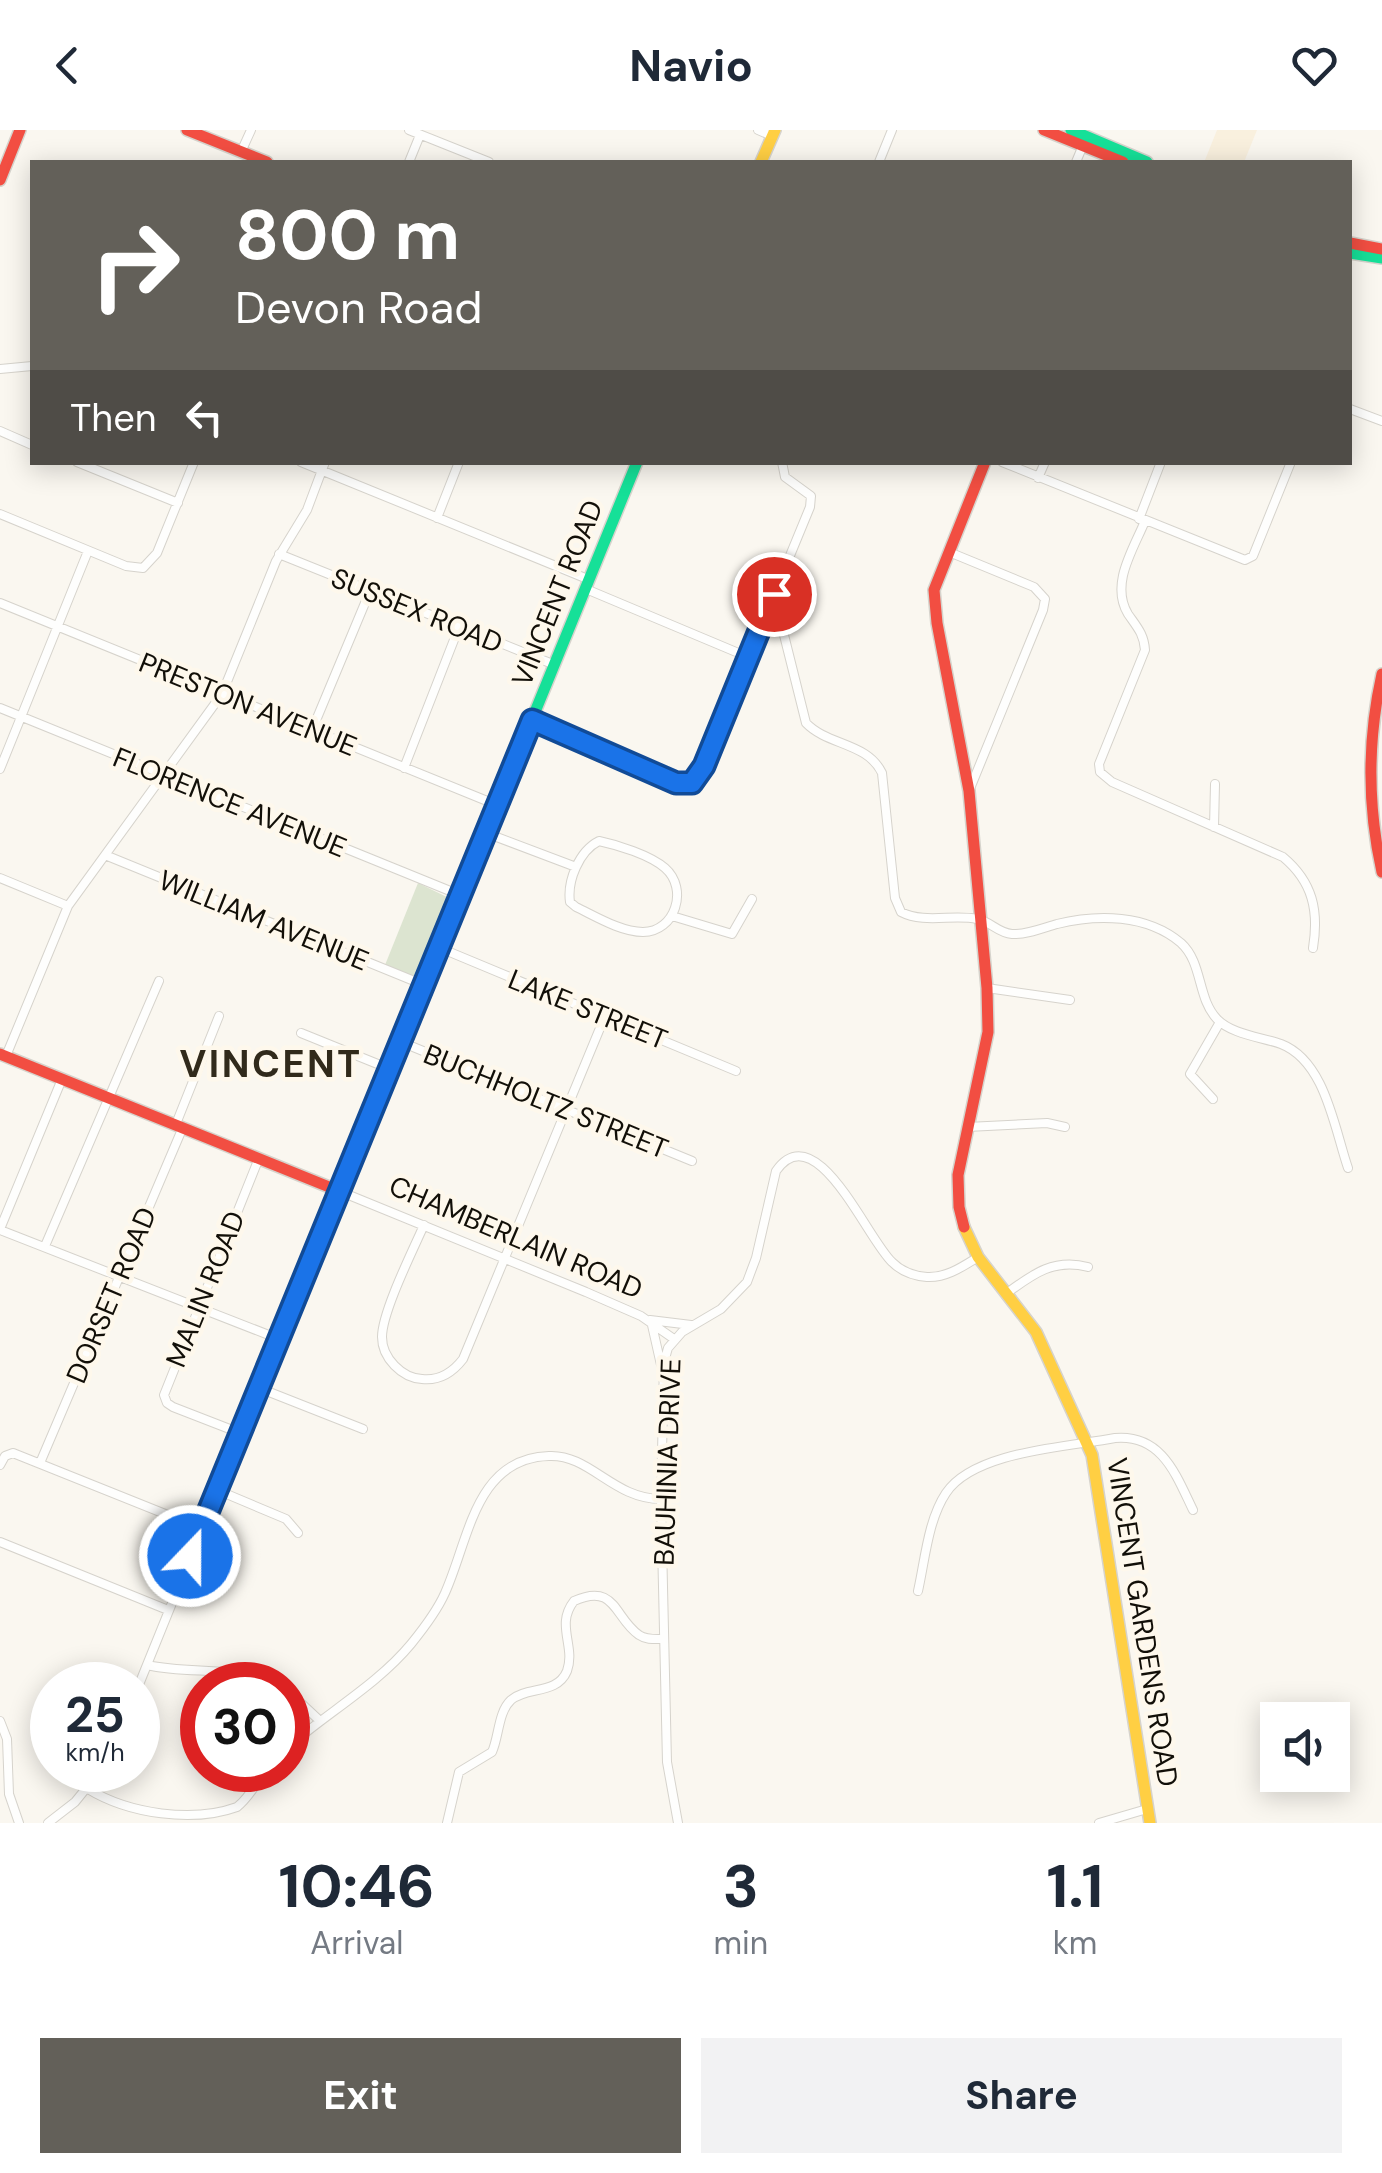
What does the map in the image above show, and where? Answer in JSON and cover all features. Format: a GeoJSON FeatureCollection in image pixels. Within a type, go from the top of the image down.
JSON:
{"type":"FeatureCollection","features":[{"type":"Feature","properties":{"kind":"main road"},"geometry":{"type":"LineString","coordinates":[[0,180],[20,130]]}},
{"type":"Feature","properties":{"kind":"main road"},"geometry":{"type":"LineString","coordinates":[[187,130],[262,160]]}},
{"type":"Feature","properties":{"kind":"main road"},"geometry":{"type":"LineString","coordinates":[[1044,130],[1141,160]]}},
{"type":"Feature","properties":{"kind":"main road"},"geometry":{"type":"LineString","coordinates":[[1071,130],[1119,160]]}},
{"type":"Feature","properties":{"kind":"main road"},"geometry":{"type":"LineString","coordinates":[[762,160],[774,133]]}},
{"type":"Feature","properties":{"kind":"main road"},"geometry":{"type":"LineString","coordinates":[[1352,243],[1382,249]]}},
{"type":"Feature","properties":{"kind":"main road"},"geometry":{"type":"LineString","coordinates":[[1352,253],[1382,258]]}},
{"type":"Feature","properties":{"kind":"main road","name":"VINCENT ROAD"},"geometry":{"type":"LineString","coordinates":[[339,1190],[637,465]]}},
{"type":"Feature","properties":{"kind":"main road","name":"VINCENT GARDENS ROAD"},"geometry":{"type":"LineString","coordinates":[[984,465],[936,581],[934,601],[969,790],[987,988],[986,1047],[967,1127],[957,1195],[961,1221],[978,1258],[1033,1327],[1088,1443],[1097,1476],[1150,1823]]}},
{"type":"Feature","properties":{"kind":"main road"},"geometry":{"type":"LineString","coordinates":[[1382,674],[1370,749],[1370,804],[1382,872]]}},
{"type":"Feature","properties":{"kind":"main road","name":"CHAMBERLAIN ROAD"},"geometry":{"type":"LineString","coordinates":[[3,1055],[339,1190]]}},
{"type":"Feature","properties":{"kind":"street"},"geometry":{"type":"LineString","coordinates":[[241,152],[250,130]]}},
{"type":"Feature","properties":{"kind":"street"},"geometry":{"type":"LineString","coordinates":[[409,130],[485,160]]}},
{"type":"Feature","properties":{"kind":"street"},"geometry":{"type":"LineString","coordinates":[[444,144],[450,130]]}},
{"type":"Feature","properties":{"kind":"street"},"geometry":{"type":"LineString","coordinates":[[758,130],[774,133]]}},
{"type":"Feature","properties":{"kind":"street"},"geometry":{"type":"LineString","coordinates":[[880,160],[892,130]]}},
{"type":"Feature","properties":{"kind":"street"},"geometry":{"type":"LineString","coordinates":[[409,160],[420,134]]}},
{"type":"Feature","properties":{"kind":"street"},"geometry":{"type":"LineString","coordinates":[[1077,160],[1084,141]]}},
{"type":"Feature","properties":{"kind":"street"},"geometry":{"type":"LineString","coordinates":[[0,369],[30,366]]}},
{"type":"Feature","properties":{"kind":"street"},"geometry":{"type":"LineString","coordinates":[[1352,410],[1382,421]]}},
{"type":"Feature","properties":{"kind":"street"},"geometry":{"type":"LineString","coordinates":[[0,432],[30,443]]}},
{"type":"Feature","properties":{"kind":"street"},"geometry":{"type":"LineString","coordinates":[[84,465],[178,504]]}},
{"type":"Feature","properties":{"kind":"street"},"geometry":{"type":"LineString","coordinates":[[0,514],[136,569],[148,566],[193,465]]}},
{"type":"Feature","properties":{"kind":"street"},"geometry":{"type":"LineString","coordinates":[[437,518],[458,465]]}},
{"type":"Feature","properties":{"kind":"street"},"geometry":{"type":"LineString","coordinates":[[532,720],[676,783],[692,783],[703,770],[811,502],[808,492],[782,473],[782,465]]}},
{"type":"Feature","properties":{"kind":"street"},"geometry":{"type":"LineString","coordinates":[[1009,465],[1245,560],[1253,556],[1290,465]]}},
{"type":"Feature","properties":{"kind":"street"},"geometry":{"type":"LineString","coordinates":[[1038,478],[1044,465]]}},
{"type":"Feature","properties":{"kind":"street"},"geometry":{"type":"LineString","coordinates":[[1161,465],[1120,590],[1128,613],[1142,633],[1145,650],[1099,764],[1100,772],[1112,782],[1275,852],[1304,878],[1315,908],[1313,948]]}},
{"type":"Feature","properties":{"kind":"street"},"geometry":{"type":"LineString","coordinates":[[3,1055],[68,906],[222,694],[279,554],[299,526],[324,467],[748,657]]}},
{"type":"Feature","properties":{"kind":"street"},"geometry":{"type":"LineString","coordinates":[[0,769],[88,551]]}},
{"type":"Feature","properties":{"kind":"street"},"geometry":{"type":"LineString","coordinates":[[948,552],[1034,587],[1045,598],[969,790]]}},
{"type":"Feature","properties":{"kind":"street","name":"SUSSEX ROAD"},"geometry":{"type":"LineString","coordinates":[[279,554],[554,665]]}},
{"type":"Feature","properties":{"kind":"street"},"geometry":{"type":"LineString","coordinates":[[312,730],[370,591]]}},
{"type":"Feature","properties":{"kind":"street"},"geometry":{"type":"LineString","coordinates":[[774,594],[806,723],[813,730],[863,751],[882,773],[897,906],[902,912],[916,918],[980,919],[1012,934],[1099,916],[1158,930],[1180,942],[1194,961],[1208,1002],[1220,1022],[1282,1044],[1304,1058],[1325,1100],[1348,1168]]}},
{"type":"Feature","properties":{"kind":"street","name":"PRESTON AVENUE"},"geometry":{"type":"LineString","coordinates":[[0,603],[497,805]]}},
{"type":"Feature","properties":{"kind":"street"},"geometry":{"type":"LineString","coordinates":[[761,626],[773,626],[783,632]]}},
{"type":"Feature","properties":{"kind":"street"},"geometry":{"type":"LineString","coordinates":[[404,768],[459,627]]}},
{"type":"Feature","properties":{"kind":"street","name":"FLORENCE AVENUE"},"geometry":{"type":"LineString","coordinates":[[0,708],[460,895]]}},
{"type":"Feature","properties":{"kind":"street"},"geometry":{"type":"LineString","coordinates":[[961,748],[985,752]]}},
{"type":"Feature","properties":{"kind":"street"},"geometry":{"type":"LineString","coordinates":[[1214,826],[1215,784]]}},
{"type":"Feature","properties":{"kind":"street"},"geometry":{"type":"LineString","coordinates":[[486,833],[576,867]]}},
{"type":"Feature","properties":{"kind":"street"},"geometry":{"type":"LineString","coordinates":[[599,841],[664,868],[675,883],[677,905],[672,916],[656,930],[644,932],[576,908],[568,896],[576,867],[586,850],[599,841]]}},
{"type":"Feature","properties":{"kind":"street","name":"WILLIAM AVENUE"},"geometry":{"type":"LineString","coordinates":[[104,855],[424,985]]}},
{"type":"Feature","properties":{"kind":"street"},"geometry":{"type":"LineString","coordinates":[[0,878],[68,906]]}},
{"type":"Feature","properties":{"kind":"street"},"geometry":{"type":"LineString","coordinates":[[672,916],[732,934],[752,900]]}},
{"type":"Feature","properties":{"kind":"street","name":"LAKE STREET"},"geometry":{"type":"LineString","coordinates":[[440,948],[736,1070]]}},
{"type":"Feature","properties":{"kind":"street"},"geometry":{"type":"LineString","coordinates":[[45,1246],[159,981]]}},
{"type":"Feature","properties":{"kind":"street"},"geometry":{"type":"LineString","coordinates":[[987,988],[1070,1000]]}},
{"type":"Feature","properties":{"kind":"street","name":"DORSET ROAD"},"geometry":{"type":"LineString","coordinates":[[40,1464],[119,1278],[219,1016]]}},
{"type":"Feature","properties":{"kind":"street"},"geometry":{"type":"LineString","coordinates":[[424,1224],[383,1328],[383,1346],[388,1357],[408,1375],[432,1379],[456,1368],[470,1342],[605,1016]]}},
{"type":"Feature","properties":{"kind":"street"},"geometry":{"type":"LineString","coordinates":[[1213,1099],[1190,1074],[1220,1022]]}},
{"type":"Feature","properties":{"kind":"street"},"geometry":{"type":"LineString","coordinates":[[301,1033],[390,1070]]}},
{"type":"Feature","properties":{"kind":"street","name":"BUCHHOLTZ STREET"},"geometry":{"type":"LineString","coordinates":[[401,1042],[692,1161]]}},
{"type":"Feature","properties":{"kind":"street"},"geometry":{"type":"LineString","coordinates":[[62,1078],[0,1229],[279,1339]]}},
{"type":"Feature","properties":{"kind":"street"},"geometry":{"type":"LineString","coordinates":[[967,1127],[1047,1123],[1065,1127]]}},
{"type":"Feature","properties":{"kind":"street","name":"BAUHINIA DRIVE"},"geometry":{"type":"LineString","coordinates":[[675,1821],[667,1762],[661,1499],[663,1374],[665,1357],[674,1340],[730,1302],[747,1282],[776,1171],[784,1162],[797,1157],[813,1158],[827,1168],[880,1250],[905,1272],[924,1277],[946,1275],[978,1258]]}},
{"type":"Feature","properties":{"kind":"street","name":"MALIN ROAD"},"geometry":{"type":"LineString","coordinates":[[240,1433],[173,1407],[164,1399],[259,1158]]}},
{"type":"Feature","properties":{"kind":"street","name":"CHAMBERLAIN ROAD"},"geometry":{"type":"LineString","coordinates":[[339,1190],[649,1321],[674,1340]]}},
{"type":"Feature","properties":{"kind":"street","name":"VINCENT ROAD"},"geometry":{"type":"LineString","coordinates":[[148,1662],[339,1190]]}},
{"type":"Feature","properties":{"kind":"street"},"geometry":{"type":"LineString","coordinates":[[1007,1293],[1052,1266],[1071,1264],[1088,1268]]}},
{"type":"Feature","properties":{"kind":"street"},"geometry":{"type":"LineString","coordinates":[[663,1374],[649,1321],[692,1325]]}},
{"type":"Feature","properties":{"kind":"street"},"geometry":{"type":"LineString","coordinates":[[258,1388],[363,1429]]}},
{"type":"Feature","properties":{"kind":"street"},"geometry":{"type":"LineString","coordinates":[[918,1591],[934,1520],[947,1492],[966,1472],[994,1462],[1127,1437],[1152,1446],[1167,1460],[1193,1510]]}},
{"type":"Feature","properties":{"kind":"street"},"geometry":{"type":"LineString","coordinates":[[1,1463],[13,1453],[200,1528]]}},
{"type":"Feature","properties":{"kind":"street"},"geometry":{"type":"LineString","coordinates":[[310,1728],[398,1657],[426,1624],[448,1586],[482,1493],[504,1471],[536,1457],[562,1457],[630,1495],[661,1499]]}},
{"type":"Feature","properties":{"kind":"street"},"geometry":{"type":"LineString","coordinates":[[217,1490],[286,1519],[298,1533]]}},
{"type":"Feature","properties":{"kind":"street"},"geometry":{"type":"LineString","coordinates":[[0,1542],[168,1610]]}},
{"type":"Feature","properties":{"kind":"street"},"geometry":{"type":"LineString","coordinates":[[447,1823],[458,1772],[492,1752],[508,1704],[516,1696],[548,1688],[564,1675],[568,1666],[564,1622],[574,1601],[595,1596],[606,1599],[637,1634],[664,1639]]}},
{"type":"Feature","properties":{"kind":"street"},"geometry":{"type":"LineString","coordinates":[[310,1712],[319,1720]]}},
{"type":"Feature","properties":{"kind":"street"},"geometry":{"type":"LineString","coordinates":[[0,1722],[7,1739],[9,1794],[20,1823]]}},
{"type":"Feature","properties":{"kind":"street"},"geometry":{"type":"LineString","coordinates":[[48,1823],[83,1792]]}},
{"type":"Feature","properties":{"kind":"street"},"geometry":{"type":"LineString","coordinates":[[94,1792],[148,1818],[190,1822],[208,1821],[233,1811],[250,1792]]}},
{"type":"Feature","properties":{"kind":"street"},"geometry":{"type":"LineString","coordinates":[[1099,1823],[1148,1809]]}},
{"type":"Feature","properties":{"kind":"shaded area"},"geometry":{"type":"Polygon","coordinates":[[[1217,130],[1257,130],[1245,160],[1205,160],[1217,130]]]}},
{"type":"Feature","properties":{"kind":"green space"},"geometry":{"type":"Polygon","coordinates":[[[418,883],[451,899],[421,975],[416,977],[385,965],[418,883]]]}},
{"type":"Feature","properties":{"kind":"traffic: fast"},"geometry":{"type":"LineString","coordinates":[[1071,130],[1142,160]]}},
{"type":"Feature","properties":{"kind":"traffic: fast"},"geometry":{"type":"LineString","coordinates":[[1352,253],[1382,258]]}},
{"type":"Feature","properties":{"kind":"traffic: fast"},"geometry":{"type":"LineString","coordinates":[[439,947],[636,465]]}},
{"type":"Feature","properties":{"kind":"traffic: slow"},"geometry":{"type":"LineString","coordinates":[[762,160],[775,130]]}},
{"type":"Feature","properties":{"kind":"traffic: slow"},"geometry":{"type":"LineString","coordinates":[[964,1227],[978,1257],[1036,1332],[1092,1455],[1150,1823]]}},
{"type":"Feature","properties":{"kind":"traffic: jam"},"geometry":{"type":"LineString","coordinates":[[0,180],[20,130]]}},
{"type":"Feature","properties":{"kind":"traffic: jam"},"geometry":{"type":"LineString","coordinates":[[187,130],[262,160]]}},
{"type":"Feature","properties":{"kind":"traffic: jam"},"geometry":{"type":"LineString","coordinates":[[1044,130],[1118,160]]}},
{"type":"Feature","properties":{"kind":"traffic: jam"},"geometry":{"type":"LineString","coordinates":[[1352,243],[1382,249]]}},
{"type":"Feature","properties":{"kind":"traffic: jam"},"geometry":{"type":"LineString","coordinates":[[964,1227],[958,1175],[988,1032],[987,988],[969,791],[934,590],[984,465]]}},
{"type":"Feature","properties":{"kind":"traffic: jam"},"geometry":{"type":"LineString","coordinates":[[1382,674],[1371,773],[1382,872]]}},
{"type":"Feature","properties":{"kind":"traffic: jam"},"geometry":{"type":"LineString","coordinates":[[0,1054],[339,1191],[439,947]]}},
{"type":"Feature","properties":{"kind":"district","name":"VINCENT"},"geometry":{"type":"Point","coordinates":[271,1064]}},
{"type":"Feature","properties":{"kind":"route"},"geometry":{"type":"LineString","coordinates":[[190,1556],[532,720],[676,783],[692,783],[704,766],[774,594]]}}]}
